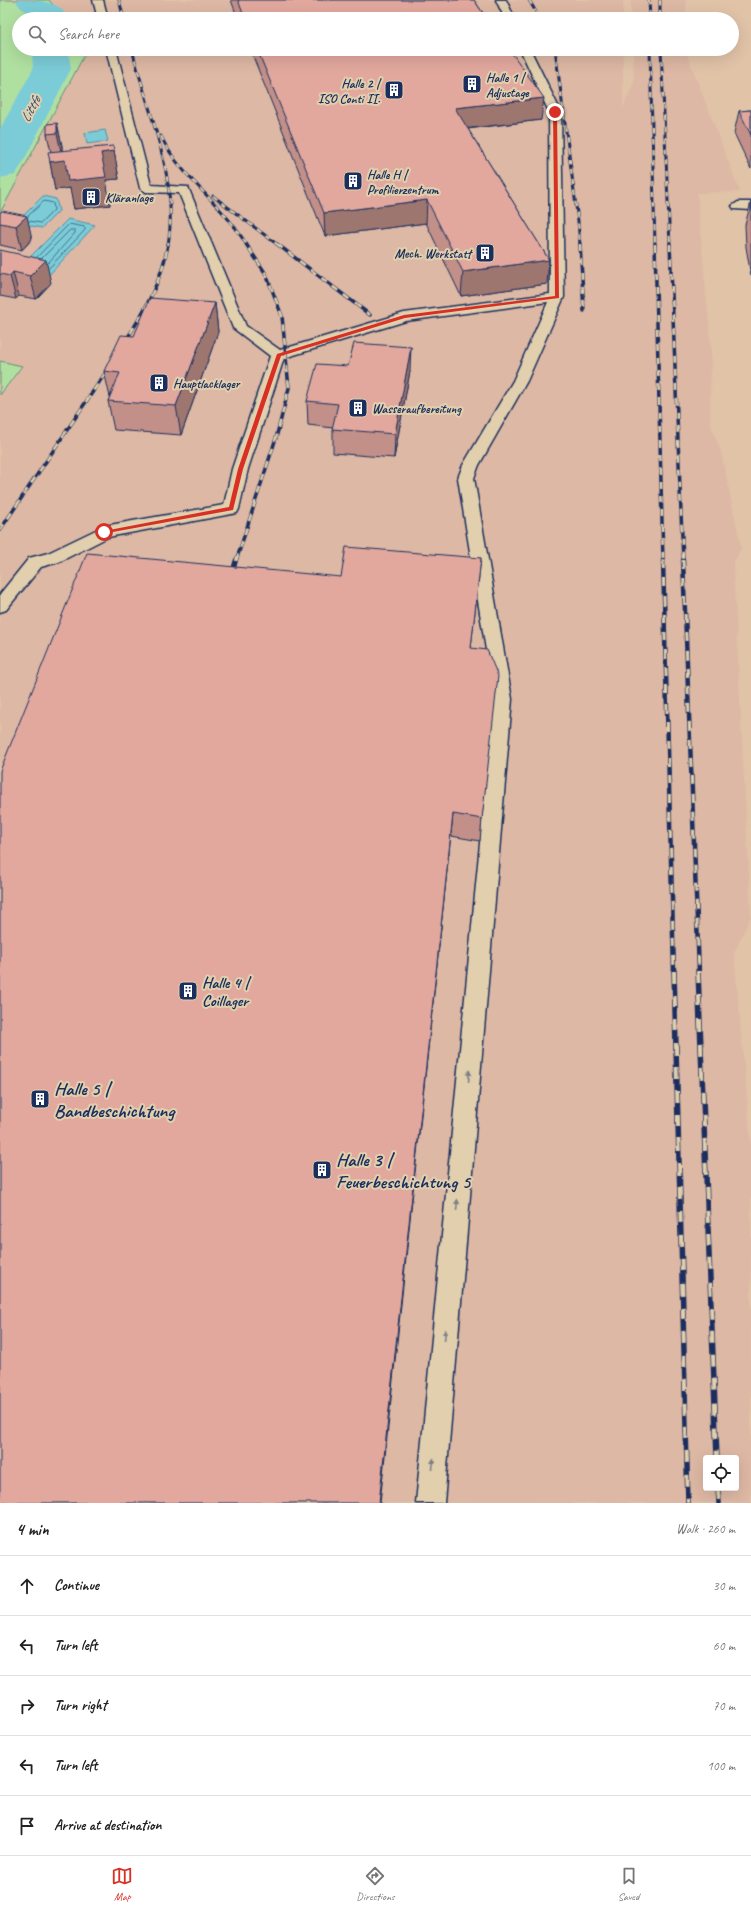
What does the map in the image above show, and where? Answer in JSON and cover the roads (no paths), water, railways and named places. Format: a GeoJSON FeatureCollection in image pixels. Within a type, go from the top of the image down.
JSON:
{"type":"FeatureCollection","features":[{"type":"Feature","properties":{"kind":"lane"},"geometry":{"type":"LineString","coordinates":[[98,0],[101,12]]}},
{"type":"Feature","properties":{"kind":"lane"},"geometry":{"type":"LineString","coordinates":[[501,0],[507,12]]}},
{"type":"Feature","properties":{"kind":"lane"},"geometry":{"type":"LineString","coordinates":[[113,56],[146,188],[184,190],[240,328],[278,355]]}},
{"type":"Feature","properties":{"kind":"lane"},"geometry":{"type":"LineString","coordinates":[[430,1503],[503,699],[466,478],[471,465],[520,381],[557,297],[555,112],[528,56]]}},
{"type":"Feature","properties":{"kind":"lane"},"geometry":{"type":"LineString","coordinates":[[738,206],[751,206]]}},
{"type":"Feature","properties":{"kind":"lane"},"geometry":{"type":"LineString","coordinates":[[278,355],[404,317],[557,297]]}},
{"type":"Feature","properties":{"kind":"lane"},"geometry":{"type":"LineString","coordinates":[[0,606],[34,562],[53,558],[104,532],[232,509],[240,469],[278,355]]}},
{"type":"Feature","properties":{"kind":"water"},"geometry":{"type":"Polygon","coordinates":[[[105,130],[108,141],[87,144],[85,133],[105,130]]]}},
{"type":"Feature","properties":{"kind":"water"},"geometry":{"type":"Polygon","coordinates":[[[43,196],[56,199],[59,211],[42,228],[16,223],[43,196]]]}},
{"type":"Feature","properties":{"kind":"water"},"geometry":{"type":"Polygon","coordinates":[[[68,219],[95,225],[48,276],[18,269],[68,219]]]}},
{"type":"Feature","properties":{"kind":"waterway","name":"Littfe"},"geometry":{"type":"LineString","coordinates":[[32,0],[48,12]]}},
{"type":"Feature","properties":{"kind":"waterway","name":"Littfe"},"geometry":{"type":"LineString","coordinates":[[0,166],[52,69],[51,56]]}},
{"type":"Feature","properties":{"kind":"railway"},"geometry":{"type":"LineString","coordinates":[[119,0],[122,12]]}},
{"type":"Feature","properties":{"kind":"railway"},"geometry":{"type":"LineString","coordinates":[[529,0],[536,12]]}},
{"type":"Feature","properties":{"kind":"railway"},"geometry":{"type":"LineString","coordinates":[[649,0],[650,12]]}},
{"type":"Feature","properties":{"kind":"railway"},"geometry":{"type":"LineString","coordinates":[[660,0],[660,12]]}},
{"type":"Feature","properties":{"kind":"railway"},"geometry":{"type":"LineString","coordinates":[[134,56],[166,170],[170,220],[168,245]]}},
{"type":"Feature","properties":{"kind":"railway"},"geometry":{"type":"LineString","coordinates":[[556,56],[580,245]]}},
{"type":"Feature","properties":{"kind":"railway"},"geometry":{"type":"LineString","coordinates":[[650,56],[655,245]]}},
{"type":"Feature","properties":{"kind":"railway"},"geometry":{"type":"LineString","coordinates":[[661,56],[670,245]]}},
{"type":"Feature","properties":{"kind":"railway"},"geometry":{"type":"LineString","coordinates":[[161,136],[167,148],[183,170],[229,220],[247,245]]}},
{"type":"Feature","properties":{"kind":"railway"},"geometry":{"type":"LineString","coordinates":[[213,196],[278,245]]}},
{"type":"Feature","properties":{"kind":"railway"},"geometry":{"type":"LineString","coordinates":[[123,345],[151,297],[161,271],[168,244]]}},
{"type":"Feature","properties":{"kind":"railway"},"geometry":{"type":"LineString","coordinates":[[236,561],[276,438],[289,388],[282,316],[266,274],[246,244]]}},
{"type":"Feature","properties":{"kind":"railway"},"geometry":{"type":"LineString","coordinates":[[277,244],[370,315]]}},
{"type":"Feature","properties":{"kind":"railway"},"geometry":{"type":"LineString","coordinates":[[580,244],[584,311]]}},
{"type":"Feature","properties":{"kind":"railway"},"geometry":{"type":"LineString","coordinates":[[655,244],[663,561]]}},
{"type":"Feature","properties":{"kind":"railway"},"geometry":{"type":"LineString","coordinates":[[670,244],[683,561]]}},
{"type":"Feature","properties":{"kind":"railway"},"geometry":{"type":"LineString","coordinates":[[0,530],[110,366]]}},
{"type":"Feature","properties":{"kind":"railway"},"geometry":{"type":"LineString","coordinates":[[231,577],[236,560]]}},
{"type":"Feature","properties":{"kind":"railway"},"geometry":{"type":"LineString","coordinates":[[663,560],[674,972]]}},
{"type":"Feature","properties":{"kind":"railway"},"geometry":{"type":"LineString","coordinates":[[683,560],[699,972]]}},
{"type":"Feature","properties":{"kind":"railway"},"geometry":{"type":"LineString","coordinates":[[674,971],[688,1503]]}},
{"type":"Feature","properties":{"kind":"railway"},"geometry":{"type":"LineString","coordinates":[[698,971],[717,1455]]}},
{"type":"Feature","properties":{"kind":"railway"},"geometry":{"type":"LineString","coordinates":[[718,1491],[719,1503]]}},
{"type":"Feature","properties":{"kind":"place","name":"Halle 1 | Adjustage"},"geometry":{"type":"Point","coordinates":[472,84]}},
{"type":"Feature","properties":{"kind":"place","name":"Halle 2 | ISO Conti II."},"geometry":{"type":"Point","coordinates":[394,90]}},
{"type":"Feature","properties":{"kind":"place","name":"Halle H | Profilierzentrum"},"geometry":{"type":"Point","coordinates":[353,181]}},
{"type":"Feature","properties":{"kind":"place","name":"Kläranlage"},"geometry":{"type":"Point","coordinates":[91,197]}},
{"type":"Feature","properties":{"kind":"place","name":"Mech. Werkstatt"},"geometry":{"type":"Point","coordinates":[485,253]}},
{"type":"Feature","properties":{"kind":"place","name":"Hauptlacklager"},"geometry":{"type":"Point","coordinates":[159,383]}},
{"type":"Feature","properties":{"kind":"place","name":"Wasseraufbereitung"},"geometry":{"type":"Point","coordinates":[358,408]}},
{"type":"Feature","properties":{"kind":"place","name":"Halle 4 | Coillager"},"geometry":{"type":"Point","coordinates":[188,991]}},
{"type":"Feature","properties":{"kind":"place","name":"Halle 5 | Bandbeschichtung"},"geometry":{"type":"Point","coordinates":[40,1099]}},
{"type":"Feature","properties":{"kind":"place","name":"Halle 3 | Feuerbeschichtung 5"},"geometry":{"type":"Point","coordinates":[322,1170]}}]}
